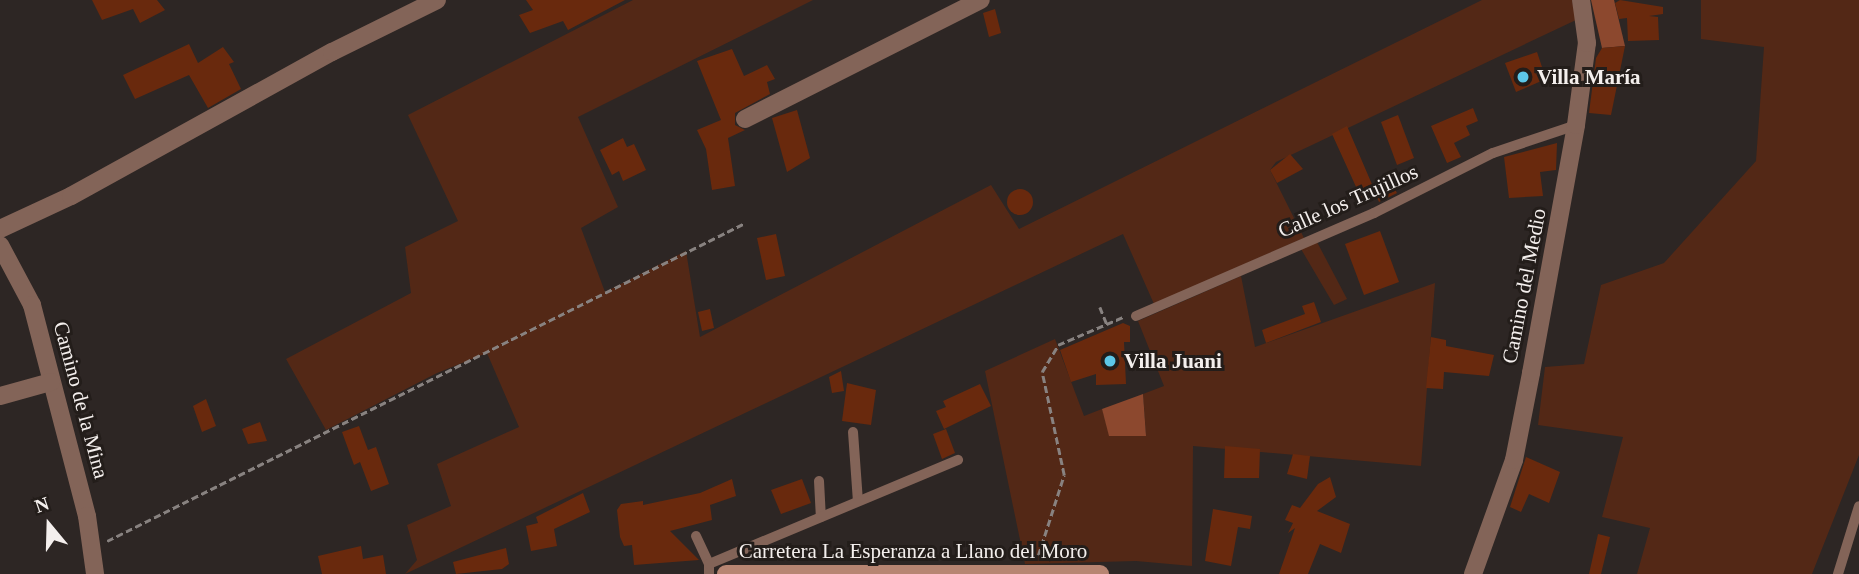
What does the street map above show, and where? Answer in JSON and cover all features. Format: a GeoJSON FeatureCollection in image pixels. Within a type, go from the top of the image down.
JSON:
{"type":"FeatureCollection","features":[{"type":"Feature","properties":{"kind":"main road","name":"Carretera La Esperanza a Llano del Moro"},"geometry":{"type":"LineString","coordinates":[[726,574],[1100,574]]}},
{"type":"Feature","properties":{"kind":"street"},"geometry":{"type":"LineString","coordinates":[[0,229],[71,196],[332,52],[437,0]]}},
{"type":"Feature","properties":{"kind":"street"},"geometry":{"type":"LineString","coordinates":[[745,119],[981,0]]}},
{"type":"Feature","properties":{"kind":"street","name":"Camino del Medio"},"geometry":{"type":"LineString","coordinates":[[1473,574],[1514,460],[1576,125],[1587,43],[1581,0]]}},
{"type":"Feature","properties":{"kind":"street","name":"Camino de la Mina"},"geometry":{"type":"LineString","coordinates":[[0,245],[32,305],[92,549],[95,574]]}},
{"type":"Feature","properties":{"kind":"street"},"geometry":{"type":"LineString","coordinates":[[0,396],[51,382]]}},
{"type":"Feature","properties":{"kind":"lane","name":"Calle los Trujillos"},"geometry":{"type":"LineString","coordinates":[[1136,316],[1374,213],[1493,153],[1576,125]]}},
{"type":"Feature","properties":{"kind":"lane"},"geometry":{"type":"LineString","coordinates":[[853,432],[858,501]]}},
{"type":"Feature","properties":{"kind":"lane"},"geometry":{"type":"LineString","coordinates":[[696,536],[709,569],[821,517],[958,460]]}},
{"type":"Feature","properties":{"kind":"lane"},"geometry":{"type":"LineString","coordinates":[[819,481],[821,517]]}},
{"type":"Feature","properties":{"kind":"lane"},"geometry":{"type":"LineString","coordinates":[[1838,574],[1859,506]]}},
{"type":"Feature","properties":{"kind":"path"},"geometry":{"type":"LineString","coordinates":[[92,549],[745,223]]}},
{"type":"Feature","properties":{"kind":"path"},"geometry":{"type":"LineString","coordinates":[[1100,307],[1107,324]]}},
{"type":"Feature","properties":{"kind":"path"},"geometry":{"type":"LineString","coordinates":[[1037,572],[1042,535],[1064,475],[1042,372],[1052,348],[1107,324],[1136,316]]}},
{"type":"Feature","properties":{"kind":"shaded area"},"geometry":{"type":"Polygon","coordinates":[[[633,0],[813,0],[578,117],[618,207],[581,228],[605,292],[686,251],[700,337],[991,185],[1019,229],[1482,0],[1572,0],[1576,20],[1276,162],[1270,170],[1304,238],[1154,304],[1123,234],[405,574],[417,560],[407,525],[451,506],[437,464],[519,427],[487,353],[437,373],[326,430],[286,359],[411,293],[405,247],[458,221],[408,115],[633,0]]]}},
{"type":"Feature","properties":{"kind":"shaded area"},"geometry":{"type":"Polygon","coordinates":[[[1591,0],[1614,0],[1625,46],[1602,48],[1591,0]]]}},
{"type":"Feature","properties":{"kind":"shaded area"},"geometry":{"type":"Polygon","coordinates":[[[1701,0],[1859,0],[1859,455],[1812,574],[1637,574],[1650,528],[1602,517],[1623,437],[1538,425],[1545,367],[1584,364],[1601,285],[1664,263],[1756,161],[1764,47],[1701,39],[1701,0]]]}},
{"type":"Feature","properties":{"kind":"shaded area"},"geometry":{"type":"Polygon","coordinates":[[[1317,242],[1347,299],[1334,305],[1301,249],[1317,242]]]}},
{"type":"Feature","properties":{"kind":"shaded area"},"geometry":{"type":"Polygon","coordinates":[[[1241,276],[1255,347],[1435,283],[1421,466],[1193,446],[1192,566],[1136,561],[1025,564],[985,371],[1055,339],[1084,416],[1102,409],[1110,436],[1146,435],[1143,394],[1164,386],[1138,321],[1241,276]]]}},
{"type":"Feature","properties":{"kind":"shaded area"},"geometry":{"type":"Polygon","coordinates":[[[1143,394],[1146,436],[1109,436],[1102,409],[1143,394]]]}},
{"type":"Feature","properties":{"kind":"building"},"geometry":{"type":"Polygon","coordinates":[[[92,0],[157,0],[165,10],[140,23],[133,9],[102,20],[92,0]]]}},
{"type":"Feature","properties":{"kind":"building"},"geometry":{"type":"Polygon","coordinates":[[[526,0],[625,0],[568,30],[563,21],[530,33],[519,15],[533,10],[526,0]]]}},
{"type":"Feature","properties":{"kind":"building"},"geometry":{"type":"Polygon","coordinates":[[[1620,0],[1663,7],[1663,14],[1649,16],[1658,17],[1659,40],[1628,41],[1627,18],[1619,19],[1615,3],[1620,0]]]}},
{"type":"Feature","properties":{"kind":"building"},"geometry":{"type":"Polygon","coordinates":[[[995,9],[1001,33],[989,37],[983,13],[995,9]]]}},
{"type":"Feature","properties":{"kind":"building"},"geometry":{"type":"Polygon","coordinates":[[[189,44],[198,63],[223,47],[234,62],[229,64],[241,89],[208,108],[189,75],[135,99],[123,75],[189,44]]]}},
{"type":"Feature","properties":{"kind":"building"},"geometry":{"type":"Polygon","coordinates":[[[1625,46],[1611,115],[1589,113],[1596,58],[1602,48],[1625,46]]]}},
{"type":"Feature","properties":{"kind":"building"},"geometry":{"type":"Polygon","coordinates":[[[732,49],[744,76],[767,65],[775,79],[767,82],[770,94],[735,113],[735,125],[745,130],[728,138],[735,186],[712,190],[706,149],[697,130],[721,120],[697,61],[732,49]]]}},
{"type":"Feature","properties":{"kind":"building","name":"Villa María"},"geometry":{"type":"Polygon","coordinates":[[[1537,52],[1546,79],[1516,92],[1505,63],[1537,52]]]}},
{"type":"Feature","properties":{"kind":"building"},"geometry":{"type":"Polygon","coordinates":[[[1473,108],[1478,121],[1466,126],[1470,135],[1454,143],[1461,157],[1447,163],[1431,126],[1473,108]]]}},
{"type":"Feature","properties":{"kind":"building"},"geometry":{"type":"Polygon","coordinates":[[[797,110],[810,158],[787,172],[772,118],[797,110]]]}},
{"type":"Feature","properties":{"kind":"building"},"geometry":{"type":"Polygon","coordinates":[[[1398,115],[1414,158],[1397,165],[1381,122],[1398,115]]]}},
{"type":"Feature","properties":{"kind":"building"},"geometry":{"type":"Polygon","coordinates":[[[1347,126],[1374,189],[1391,182],[1397,193],[1379,202],[1376,195],[1362,200],[1332,134],[1347,126]]]}},
{"type":"Feature","properties":{"kind":"building"},"geometry":{"type":"Polygon","coordinates":[[[623,138],[627,147],[634,144],[646,170],[623,181],[619,171],[612,175],[600,150],[623,138]]]}},
{"type":"Feature","properties":{"kind":"building"},"geometry":{"type":"Polygon","coordinates":[[[1557,143],[1556,170],[1540,172],[1543,196],[1509,198],[1504,157],[1557,143]]]}},
{"type":"Feature","properties":{"kind":"building"},"geometry":{"type":"Polygon","coordinates":[[[1290,154],[1303,169],[1277,183],[1270,170],[1290,154]]]}},
{"type":"Feature","properties":{"kind":"building"},"geometry":{"type":"Polygon","coordinates":[[[1020,189],[1029,193],[1033,202],[1029,211],[1020,215],[1011,211],[1007,202],[1011,193],[1020,189]]]}},
{"type":"Feature","properties":{"kind":"building"},"geometry":{"type":"Polygon","coordinates":[[[1380,231],[1399,282],[1364,295],[1345,244],[1380,231]]]}},
{"type":"Feature","properties":{"kind":"building"},"geometry":{"type":"Polygon","coordinates":[[[776,234],[785,276],[766,280],[757,238],[776,234]]]}},
{"type":"Feature","properties":{"kind":"building"},"geometry":{"type":"Polygon","coordinates":[[[1314,302],[1321,322],[1266,343],[1262,330],[1305,314],[1302,306],[1314,302]]]}},
{"type":"Feature","properties":{"kind":"building"},"geometry":{"type":"Polygon","coordinates":[[[710,309],[714,328],[702,331],[698,312],[710,309]]]}},
{"type":"Feature","properties":{"kind":"building","name":"Villa Juani"},"geometry":{"type":"Polygon","coordinates":[[[1123,323],[1130,326],[1130,342],[1124,342],[1126,384],[1096,385],[1096,374],[1071,382],[1060,350],[1123,323]]]}},
{"type":"Feature","properties":{"kind":"building"},"geometry":{"type":"Polygon","coordinates":[[[1431,337],[1446,340],[1446,346],[1494,355],[1489,376],[1444,372],[1443,389],[1426,388],[1431,337]]]}},
{"type":"Feature","properties":{"kind":"building"},"geometry":{"type":"Polygon","coordinates":[[[841,371],[844,391],[832,393],[829,377],[841,371]]]}},
{"type":"Feature","properties":{"kind":"building"},"geometry":{"type":"Polygon","coordinates":[[[847,383],[876,390],[871,425],[842,421],[847,383]]]}},
{"type":"Feature","properties":{"kind":"building"},"geometry":{"type":"Polygon","coordinates":[[[980,384],[991,406],[944,429],[936,411],[946,407],[943,401],[980,384]]]}},
{"type":"Feature","properties":{"kind":"building"},"geometry":{"type":"Polygon","coordinates":[[[206,399],[216,426],[202,432],[193,406],[206,399]]]}},
{"type":"Feature","properties":{"kind":"building"},"geometry":{"type":"Polygon","coordinates":[[[260,422],[267,441],[248,444],[242,429],[260,422]]]}},
{"type":"Feature","properties":{"kind":"building"},"geometry":{"type":"Polygon","coordinates":[[[359,426],[368,450],[376,447],[389,484],[371,491],[360,462],[354,465],[342,432],[359,426]]]}},
{"type":"Feature","properties":{"kind":"building"},"geometry":{"type":"Polygon","coordinates":[[[946,429],[955,453],[942,459],[933,434],[946,429]]]}},
{"type":"Feature","properties":{"kind":"building"},"geometry":{"type":"Polygon","coordinates":[[[1225,446],[1260,449],[1259,478],[1224,478],[1225,446]]]}},
{"type":"Feature","properties":{"kind":"building"},"geometry":{"type":"Polygon","coordinates":[[[1293,454],[1310,456],[1307,479],[1287,474],[1293,454]]]}},
{"type":"Feature","properties":{"kind":"building"},"geometry":{"type":"Polygon","coordinates":[[[1526,457],[1560,472],[1549,503],[1529,494],[1521,512],[1510,507],[1526,457]]]}},
{"type":"Feature","properties":{"kind":"building"},"geometry":{"type":"Polygon","coordinates":[[[1330,477],[1336,497],[1317,511],[1350,524],[1341,553],[1320,544],[1308,574],[1279,574],[1295,528],[1288,533],[1293,523],[1285,520],[1292,505],[1300,508],[1318,484],[1330,477]]]}},
{"type":"Feature","properties":{"kind":"building"},"geometry":{"type":"Polygon","coordinates":[[[732,479],[736,496],[710,505],[712,520],[670,531],[699,560],[634,565],[632,545],[624,546],[620,537],[617,510],[621,504],[643,501],[643,505],[700,493],[732,479]]]}},
{"type":"Feature","properties":{"kind":"building"},"geometry":{"type":"Polygon","coordinates":[[[802,479],[811,503],[781,514],[771,490],[802,479]]]}},
{"type":"Feature","properties":{"kind":"building"},"geometry":{"type":"Polygon","coordinates":[[[583,493],[590,512],[554,529],[557,546],[531,551],[526,526],[538,523],[536,517],[583,493]]]}},
{"type":"Feature","properties":{"kind":"building"},"geometry":{"type":"Polygon","coordinates":[[[1213,509],[1252,516],[1250,529],[1238,527],[1231,566],[1205,561],[1213,509]]]}},
{"type":"Feature","properties":{"kind":"building"},"geometry":{"type":"Polygon","coordinates":[[[1598,534],[1610,537],[1601,574],[1589,574],[1598,534]]]}},
{"type":"Feature","properties":{"kind":"building"},"geometry":{"type":"Polygon","coordinates":[[[361,546],[363,559],[383,555],[386,574],[322,574],[318,556],[361,546]]]}},
{"type":"Feature","properties":{"kind":"building"},"geometry":{"type":"Polygon","coordinates":[[[506,548],[509,564],[502,569],[456,574],[453,562],[506,548]]]}},
{"type":"Feature","properties":{"kind":"place","name":"Villa María"},"geometry":{"type":"Point","coordinates":[1523,77]}},
{"type":"Feature","properties":{"kind":"place","name":"Villa Juani"},"geometry":{"type":"Point","coordinates":[1110,361]}}]}
